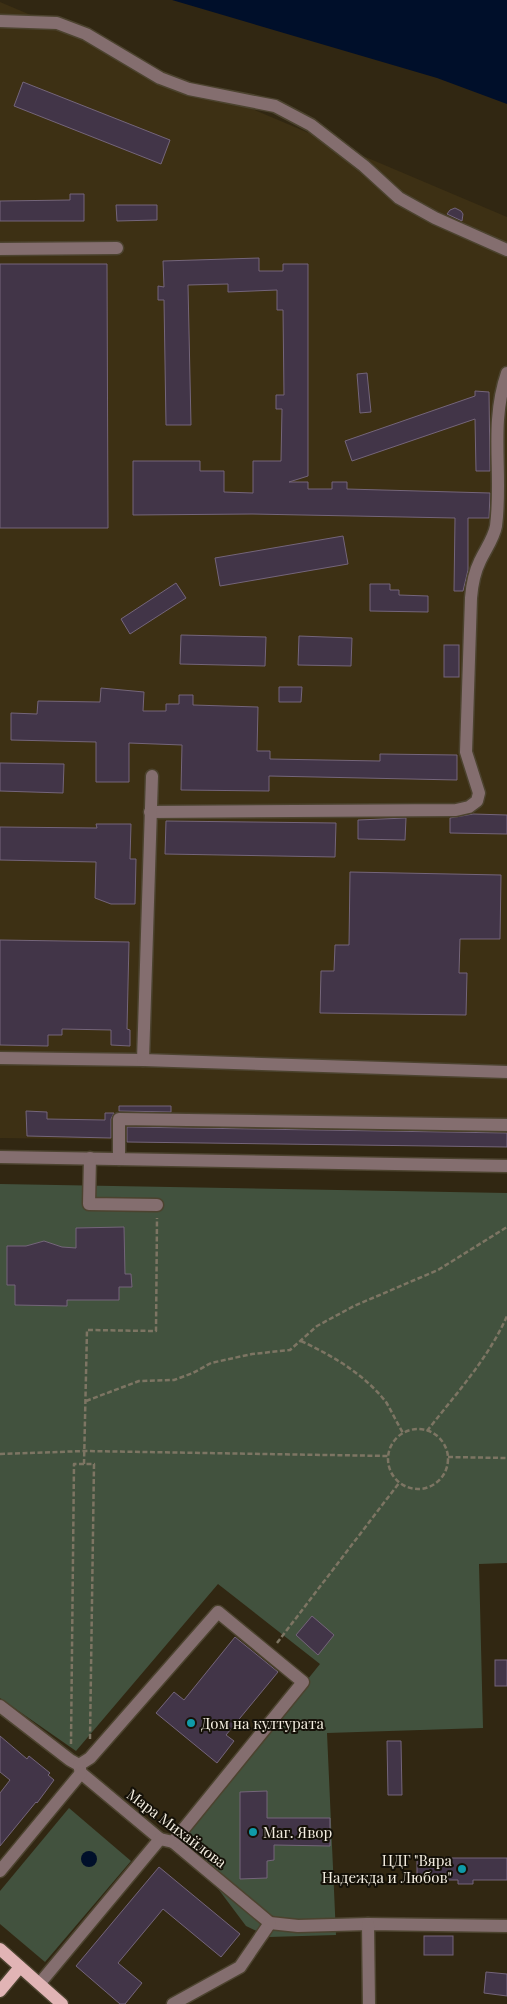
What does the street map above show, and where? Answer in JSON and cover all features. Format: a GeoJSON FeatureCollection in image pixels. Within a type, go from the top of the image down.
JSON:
{"type":"FeatureCollection","features":[{"type":"Feature","properties":{"kind":"main road"},"geometry":{"type":"LineString","coordinates":[[0,1950],[62,2004]]}},
{"type":"Feature","properties":{"kind":"main road"},"geometry":{"type":"LineString","coordinates":[[0,1991],[20,1967]]}},
{"type":"Feature","properties":{"kind":"street"},"geometry":{"type":"LineString","coordinates":[[0,21],[57,23],[86,34],[160,78],[189,89],[274,106],[311,125],[364,166],[399,198],[435,218],[507,250]]}},
{"type":"Feature","properties":{"kind":"street"},"geometry":{"type":"LineString","coordinates":[[0,249],[117,248]]}},
{"type":"Feature","properties":{"kind":"street"},"geometry":{"type":"LineString","coordinates":[[150,812],[456,810],[470,807],[477,801],[478,793],[466,752],[471,598],[474,577],[496,528],[498,492],[497,422],[507,373]]}},
{"type":"Feature","properties":{"kind":"street"},"geometry":{"type":"LineString","coordinates":[[143,1060],[152,776]]}},
{"type":"Feature","properties":{"kind":"street"},"geometry":{"type":"LineString","coordinates":[[0,1058],[143,1060],[507,1072]]}},
{"type":"Feature","properties":{"kind":"street"},"geometry":{"type":"LineString","coordinates":[[119,1159],[119,1119],[507,1125]]}},
{"type":"Feature","properties":{"kind":"street"},"geometry":{"type":"LineString","coordinates":[[0,1157],[507,1166]]}},
{"type":"Feature","properties":{"kind":"street"},"geometry":{"type":"LineString","coordinates":[[90,1158],[89,1204],[157,1205]]}},
{"type":"Feature","properties":{"kind":"street"},"geometry":{"type":"LineString","coordinates":[[0,1871],[80,1764],[218,1612],[303,1682],[167,1840],[40,1983]]}},
{"type":"Feature","properties":{"kind":"street","name":"Мара Михайлова"},"geometry":{"type":"LineString","coordinates":[[0,1706],[80,1764],[167,1840],[270,1923]]}},
{"type":"Feature","properties":{"kind":"street"},"geometry":{"type":"LineString","coordinates":[[172,2004],[240,1967],[270,1923],[298,1926],[368,1924],[507,1926]]}},
{"type":"Feature","properties":{"kind":"street"},"geometry":{"type":"LineString","coordinates":[[368,1924],[369,2004]]}},
{"type":"Feature","properties":{"kind":"path"},"geometry":{"type":"LineString","coordinates":[[84,1464],[87,1330],[156,1331],[157,1205]]}},
{"type":"Feature","properties":{"kind":"path"},"geometry":{"type":"LineString","coordinates":[[86,1400],[138,1381],[174,1380],[193,1374],[211,1363],[252,1354],[290,1350],[317,1326],[354,1306],[438,1270],[507,1228]]}},
{"type":"Feature","properties":{"kind":"path"},"geometry":{"type":"LineString","coordinates":[[427,1431],[474,1370],[501,1329],[507,1316]]}},
{"type":"Feature","properties":{"kind":"path"},"geometry":{"type":"LineString","coordinates":[[301,1341],[323,1351],[357,1373],[386,1403],[403,1433]]}},
{"type":"Feature","properties":{"kind":"path"},"geometry":{"type":"LineString","coordinates":[[414,1429],[427,1431],[441,1439],[446,1448],[448,1457],[447,1467],[443,1476],[428,1488],[418,1490],[408,1488],[392,1476],[388,1466],[390,1446],[403,1433],[414,1429]]}},
{"type":"Feature","properties":{"kind":"path"},"geometry":{"type":"LineString","coordinates":[[0,1454],[85,1451],[388,1456]]}},
{"type":"Feature","properties":{"kind":"path"},"geometry":{"type":"LineString","coordinates":[[448,1457],[507,1458]]}},
{"type":"Feature","properties":{"kind":"path"},"geometry":{"type":"LineString","coordinates":[[74,1464],[94,1464],[80,1764],[74,1464]]}},
{"type":"Feature","properties":{"kind":"path"},"geometry":{"type":"LineString","coordinates":[[269,1653],[399,1483]]}},
{"type":"Feature","properties":{"kind":"shaded area"},"geometry":{"type":"Polygon","coordinates":[[[0,2],[507,217],[507,1146],[0,1138],[0,2]]]}},
{"type":"Feature","properties":{"kind":"green space"},"geometry":{"type":"Polygon","coordinates":[[[0,1184],[507,1193],[507,1563],[479,1564],[483,1728],[327,1733],[336,1935],[269,1937],[246,1926],[180,1838],[320,1664],[218,1584],[76,1751],[0,1698],[0,1184]]]}},
{"type":"Feature","properties":{"kind":"green space"},"geometry":{"type":"Polygon","coordinates":[[[69,1808],[131,1861],[45,1962],[0,1924],[0,1891],[69,1808]]]}},
{"type":"Feature","properties":{"kind":"water"},"geometry":{"type":"Polygon","coordinates":[[[172,0],[507,0],[507,104],[437,78],[172,0]]]}},
{"type":"Feature","properties":{"kind":"water"},"geometry":{"type":"Polygon","coordinates":[[[89,1851],[95,1853],[97,1859],[95,1865],[89,1867],[83,1865],[81,1859],[83,1853],[89,1851]]]}},
{"type":"Feature","properties":{"kind":"building"},"geometry":{"type":"Polygon","coordinates":[[[23,82],[170,140],[161,164],[14,106],[23,82]]]}},
{"type":"Feature","properties":{"kind":"building"},"geometry":{"type":"Polygon","coordinates":[[[70,194],[84,194],[84,221],[0,221],[0,201],[70,200],[70,194]]]}},
{"type":"Feature","properties":{"kind":"building"},"geometry":{"type":"Polygon","coordinates":[[[116,205],[157,205],[157,220],[117,221],[116,205]]]}},
{"type":"Feature","properties":{"kind":"building"},"geometry":{"type":"Polygon","coordinates":[[[455,208],[463,214],[462,221],[447,214],[455,208]]]}},
{"type":"Feature","properties":{"kind":"building"},"geometry":{"type":"Polygon","coordinates":[[[259,258],[259,271],[283,271],[283,264],[308,264],[308,476],[289,482],[308,482],[308,489],[332,489],[332,482],[347,482],[347,489],[490,493],[489,518],[468,518],[468,570],[463,591],[454,591],[455,518],[252,514],[133,515],[133,461],[200,461],[200,471],[224,471],[224,492],[253,493],[253,461],[281,461],[282,409],[276,409],[276,395],[284,395],[283,310],[277,310],[277,290],[228,292],[228,284],[188,285],[191,425],[166,425],[164,300],[158,300],[158,286],[164,287],[163,261],[259,258]]]}},
{"type":"Feature","properties":{"kind":"building"},"geometry":{"type":"Polygon","coordinates":[[[0,264],[107,264],[108,528],[0,528],[0,264]]]}},
{"type":"Feature","properties":{"kind":"building"},"geometry":{"type":"Polygon","coordinates":[[[367,373],[371,412],[360,413],[357,374],[367,373]]]}},
{"type":"Feature","properties":{"kind":"building"},"geometry":{"type":"Polygon","coordinates":[[[475,391],[489,392],[490,471],[476,471],[475,419],[352,461],[345,441],[475,396],[475,391]]]}},
{"type":"Feature","properties":{"kind":"building"},"geometry":{"type":"Polygon","coordinates":[[[343,536],[348,564],[220,586],[215,558],[343,536]]]}},
{"type":"Feature","properties":{"kind":"building"},"geometry":{"type":"Polygon","coordinates":[[[176,583],[186,598],[130,634],[121,619],[176,583]]]}},
{"type":"Feature","properties":{"kind":"building"},"geometry":{"type":"Polygon","coordinates":[[[370,584],[390,584],[390,590],[399,590],[399,595],[428,596],[428,612],[370,611],[370,584]]]}},
{"type":"Feature","properties":{"kind":"building"},"geometry":{"type":"Polygon","coordinates":[[[181,635],[266,637],[265,666],[180,664],[181,635]]]}},
{"type":"Feature","properties":{"kind":"building"},"geometry":{"type":"Polygon","coordinates":[[[299,636],[352,638],[351,666],[298,665],[299,636]]]}},
{"type":"Feature","properties":{"kind":"building"},"geometry":{"type":"Polygon","coordinates":[[[444,645],[459,645],[459,677],[444,677],[444,645]]]}},
{"type":"Feature","properties":{"kind":"building"},"geometry":{"type":"Polygon","coordinates":[[[279,687],[302,687],[301,702],[279,702],[279,687]]]}},
{"type":"Feature","properties":{"kind":"building"},"geometry":{"type":"Polygon","coordinates":[[[101,688],[144,692],[143,711],[166,711],[166,704],[179,704],[179,695],[193,695],[193,705],[258,707],[257,751],[270,751],[270,759],[380,761],[380,754],[457,755],[457,780],[269,776],[269,791],[181,790],[182,745],[129,743],[129,782],[96,782],[96,742],[11,740],[11,713],[37,714],[38,701],[100,702],[101,688]]]}},
{"type":"Feature","properties":{"kind":"building"},"geometry":{"type":"Polygon","coordinates":[[[0,763],[64,764],[63,793],[0,791],[0,763]]]}},
{"type":"Feature","properties":{"kind":"building"},"geometry":{"type":"Polygon","coordinates":[[[473,814],[507,815],[507,834],[450,833],[450,818],[473,814]]]}},
{"type":"Feature","properties":{"kind":"building"},"geometry":{"type":"Polygon","coordinates":[[[406,818],[405,840],[358,839],[358,820],[406,818]]]}},
{"type":"Feature","properties":{"kind":"building"},"geometry":{"type":"Polygon","coordinates":[[[166,821],[336,823],[335,857],[165,854],[166,821]]]}},
{"type":"Feature","properties":{"kind":"building"},"geometry":{"type":"Polygon","coordinates":[[[96,824],[131,824],[130,859],[136,859],[135,904],[111,904],[95,898],[96,862],[0,860],[0,827],[97,828],[96,824]]]}},
{"type":"Feature","properties":{"kind":"building"},"geometry":{"type":"Polygon","coordinates":[[[350,872],[501,875],[500,939],[460,939],[459,973],[467,973],[466,1015],[320,1013],[321,971],[334,971],[335,945],[349,945],[350,872]]]}},
{"type":"Feature","properties":{"kind":"building"},"geometry":{"type":"Polygon","coordinates":[[[0,940],[129,942],[127,1029],[130,1030],[130,1046],[111,1045],[111,1030],[62,1029],[62,1035],[48,1035],[48,1046],[0,1045],[0,940]]]}},
{"type":"Feature","properties":{"kind":"building"},"geometry":{"type":"Polygon","coordinates":[[[119,1106],[171,1106],[171,1112],[119,1111],[119,1106]]]}},
{"type":"Feature","properties":{"kind":"building"},"geometry":{"type":"Polygon","coordinates":[[[26,1111],[47,1112],[47,1119],[105,1120],[105,1113],[114,1113],[111,1119],[111,1138],[27,1136],[26,1111]]]}},
{"type":"Feature","properties":{"kind":"building"},"geometry":{"type":"Polygon","coordinates":[[[127,1127],[507,1133],[507,1147],[127,1142],[127,1127]]]}},
{"type":"Feature","properties":{"kind":"building"},"geometry":{"type":"Polygon","coordinates":[[[124,1227],[125,1274],[131,1274],[132,1287],[119,1287],[119,1300],[67,1300],[67,1306],[15,1305],[15,1285],[7,1285],[7,1246],[26,1246],[44,1241],[62,1247],[76,1248],[76,1228],[124,1227]]]}},
{"type":"Feature","properties":{"kind":"building"},"geometry":{"type":"Polygon","coordinates":[[[312,1616],[334,1635],[318,1655],[296,1635],[312,1616]]]}},
{"type":"Feature","properties":{"kind":"building"},"geometry":{"type":"Polygon","coordinates":[[[235,1637],[278,1672],[226,1735],[234,1741],[217,1763],[156,1713],[174,1692],[184,1700],[235,1637]]]}},
{"type":"Feature","properties":{"kind":"building"},"geometry":{"type":"Polygon","coordinates":[[[495,1660],[507,1660],[507,1686],[495,1686],[495,1660]]]}},
{"type":"Feature","properties":{"kind":"building"},"geometry":{"type":"Polygon","coordinates":[[[0,1736],[27,1759],[29,1756],[50,1773],[48,1775],[54,1780],[0,1846],[0,1793],[10,1780],[0,1772],[0,1736]]]}},
{"type":"Feature","properties":{"kind":"building"},"geometry":{"type":"Polygon","coordinates":[[[387,1741],[401,1741],[402,1795],[388,1795],[387,1741]]]}},
{"type":"Feature","properties":{"kind":"building"},"geometry":{"type":"Polygon","coordinates":[[[267,1791],[267,1818],[330,1818],[330,1846],[274,1845],[274,1860],[267,1861],[267,1878],[240,1879],[240,1792],[267,1791]]]}},
{"type":"Feature","properties":{"kind":"building","name":"ЦДГ \"Вяра Надежда и Любов\""},"geometry":{"type":"Polygon","coordinates":[[[417,1858],[507,1858],[507,1880],[473,1880],[473,1884],[458,1884],[458,1880],[417,1880],[417,1858]]]}},
{"type":"Feature","properties":{"kind":"building"},"geometry":{"type":"Polygon","coordinates":[[[159,1867],[240,1934],[221,1957],[163,1909],[118,1963],[142,1983],[125,2004],[120,2004],[76,1966],[159,1867]]]}},
{"type":"Feature","properties":{"kind":"building"},"geometry":{"type":"Polygon","coordinates":[[[424,1936],[453,1936],[453,1955],[424,1955],[424,1936]]]}},
{"type":"Feature","properties":{"kind":"building"},"geometry":{"type":"Polygon","coordinates":[[[486,1972],[507,1974],[507,1996],[484,1993],[486,1972]]]}},
{"type":"Feature","properties":{"kind":"place","name":"Дом на културата"},"geometry":{"type":"Point","coordinates":[191,1723]}},
{"type":"Feature","properties":{"kind":"place","name":"Маг. Явор"},"geometry":{"type":"Point","coordinates":[253,1832]}},
{"type":"Feature","properties":{"kind":"place","name":"ЦДГ \"Вяра Надежда и Любов\""},"geometry":{"type":"Point","coordinates":[462,1869]}}]}
